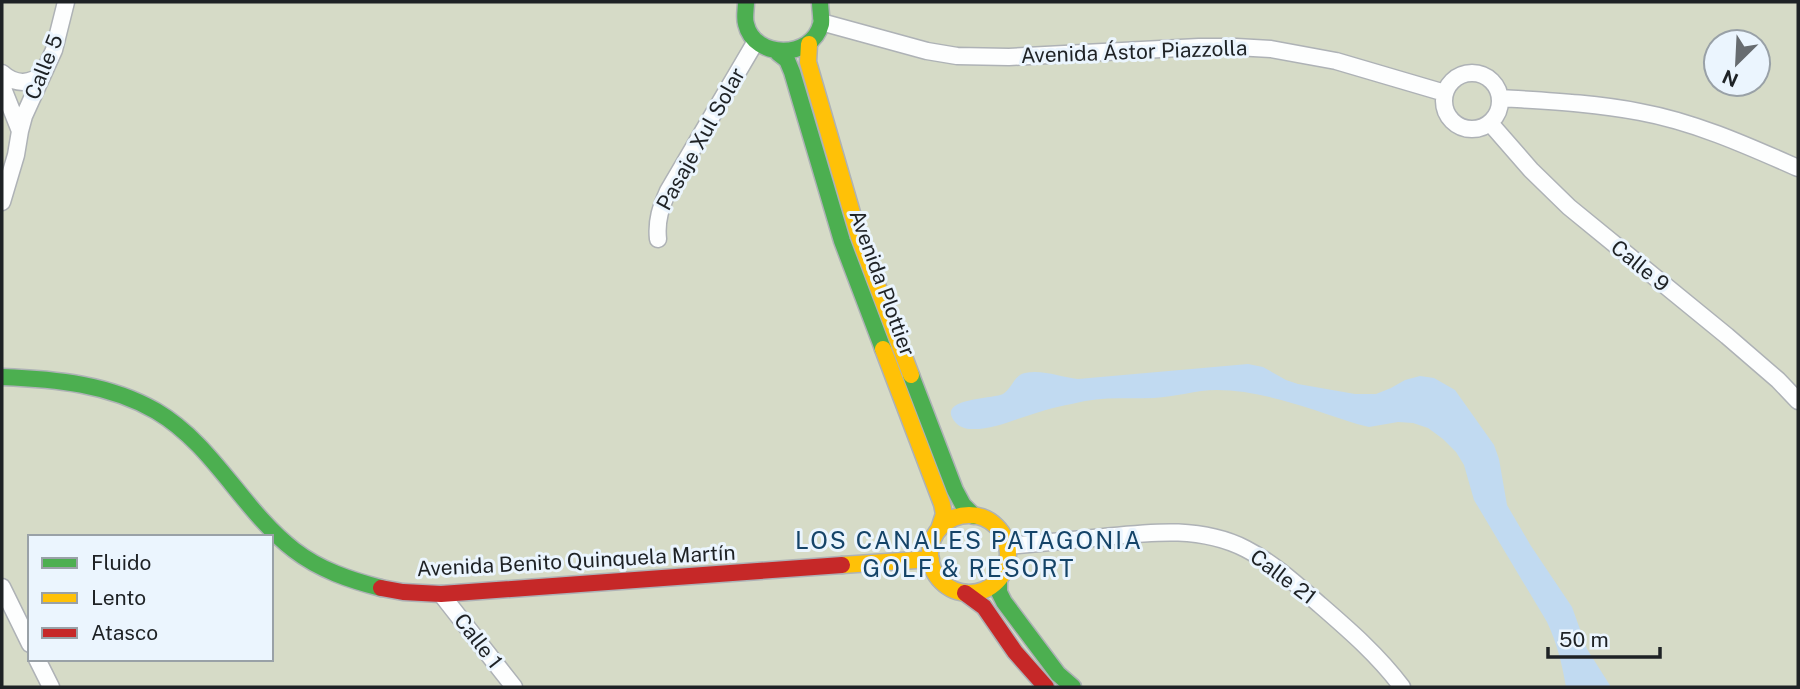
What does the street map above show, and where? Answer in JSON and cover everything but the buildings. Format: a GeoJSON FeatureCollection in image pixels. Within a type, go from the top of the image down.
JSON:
{"type":"FeatureCollection","features":[{"type":"Feature","properties":{"kind":"street","name":"Calle 5"},"geometry":{"type":"LineString","coordinates":[[2,202],[20,131],[31,99],[54,50],[66,2]]}},
{"type":"Feature","properties":{"kind":"street"},"geometry":{"type":"LineString","coordinates":[[746,2],[746,25],[756,41],[766,49],[778,52],[791,52],[808,44],[817,34],[821,22],[820,2]]}},
{"type":"Feature","properties":{"kind":"street","name":"Avenida Ástor Piazzolla"},"geometry":{"type":"LineString","coordinates":[[821,22],[918,49],[957,56],[1009,57],[1199,47],[1271,49],[1335,61],[1445,93]]}},
{"type":"Feature","properties":{"kind":"street","name":"Pasaje Xul Solar"},"geometry":{"type":"LineString","coordinates":[[658,239],[658,215],[668,191],[756,41]]}},
{"type":"Feature","properties":{"kind":"street","name":"Avenida Plottier"},"geometry":{"type":"LineString","coordinates":[[808,44],[808,62],[859,237],[955,490],[963,506],[974,516],[986,519],[997,527],[1008,546]]}},
{"type":"Feature","properties":{"kind":"street","name":"Avenida Plottier"},"geometry":{"type":"LineString","coordinates":[[778,52],[787,60],[792,72],[842,241],[942,504],[944,514],[933,540],[931,559]]}},
{"type":"Feature","properties":{"kind":"street"},"geometry":{"type":"LineString","coordinates":[[2,73],[19,83],[35,80],[44,72]]}},
{"type":"Feature","properties":{"kind":"street"},"geometry":{"type":"LineString","coordinates":[[1474,73],[1484,75],[1492,81],[1500,98],[1496,116],[1490,123],[1474,129],[1457,124],[1446,111],[1444,102],[1445,93],[1456,78],[1474,73]]}},
{"type":"Feature","properties":{"kind":"street","name":"Calle 5"},"geometry":{"type":"LineString","coordinates":[[2,86],[20,131]]}},
{"type":"Feature","properties":{"kind":"street"},"geometry":{"type":"LineString","coordinates":[[1500,98],[1642,112],[1722,136],[1798,168]]}},
{"type":"Feature","properties":{"kind":"street","name":"Calle 9"},"geometry":{"type":"LineString","coordinates":[[1490,123],[1531,170],[1569,207],[1736,344],[1798,401]]}},
{"type":"Feature","properties":{"kind":"street","name":"Avenida Benito Quinquela Martín"},"geometry":{"type":"LineString","coordinates":[[2,377],[88,385],[113,391],[159,413],[201,449],[294,551],[314,564],[368,584],[422,594],[441,594],[931,559]]}},
{"type":"Feature","properties":{"kind":"street"},"geometry":{"type":"LineString","coordinates":[[939,530],[955,518],[974,516]]}},
{"type":"Feature","properties":{"kind":"street","name":"Calle 21"},"geometry":{"type":"LineString","coordinates":[[1008,546],[1164,531],[1218,538],[1244,548],[1286,575],[1366,645],[1402,687]]}},
{"type":"Feature","properties":{"kind":"street"},"geometry":{"type":"LineString","coordinates":[[965,593],[984,591],[999,579],[1008,562],[1008,546]]}},
{"type":"Feature","properties":{"kind":"street"},"geometry":{"type":"LineString","coordinates":[[931,559],[934,572],[942,582],[971,596],[983,606],[1023,661],[1046,687]]}},
{"type":"Feature","properties":{"kind":"street"},"geometry":{"type":"LineString","coordinates":[[999,579],[999,592],[1004,602],[1058,674],[1073,687]]}},
{"type":"Feature","properties":{"kind":"street"},"geometry":{"type":"LineString","coordinates":[[2,587],[28,640]]}},
{"type":"Feature","properties":{"kind":"street","name":"Calle 1"},"geometry":{"type":"LineString","coordinates":[[441,594],[514,687]]}},
{"type":"Feature","properties":{"kind":"street"},"geometry":{"type":"LineString","coordinates":[[38,661],[51,687]]}},
{"type":"Feature","properties":{"kind":"green space"},"geometry":{"type":"Polygon","coordinates":[[[2,2],[1798,2],[1798,687],[2,687],[2,2]]]}},
{"type":"Feature","properties":{"kind":"water"},"geometry":{"type":"Polygon","coordinates":[[[1248,364],[1263,367],[1298,384],[1355,394],[1376,394],[1420,376],[1434,378],[1455,390],[1494,445],[1507,505],[1572,607],[1587,649],[1611,687],[1566,687],[1559,654],[1547,622],[1474,500],[1464,465],[1456,452],[1428,428],[1398,422],[1369,427],[1270,397],[1217,390],[1162,397],[1085,401],[979,429],[961,427],[951,415],[952,409],[958,404],[1003,394],[1018,376],[1025,373],[1045,373],[1078,379],[1248,364]]]}},
{"type":"Feature","properties":{"kind":"traffic: fast"},"geometry":{"type":"LineString","coordinates":[[746,2],[745,22],[751,36],[760,44],[783,51],[807,44],[816,36],[821,24],[820,2]]}},
{"type":"Feature","properties":{"kind":"traffic: fast"},"geometry":{"type":"LineString","coordinates":[[778,53],[787,60],[792,72],[842,241],[883,349]]}},
{"type":"Feature","properties":{"kind":"traffic: fast"},"geometry":{"type":"LineString","coordinates":[[911,375],[955,490],[963,505],[974,516]]}},
{"type":"Feature","properties":{"kind":"traffic: fast"},"geometry":{"type":"LineString","coordinates":[[2,377],[42,379],[101,389],[156,411],[195,441],[259,516],[294,550],[336,574],[381,588]]}},
{"type":"Feature","properties":{"kind":"traffic: fast"},"geometry":{"type":"LineString","coordinates":[[999,580],[999,592],[1004,602],[1058,674],[1073,687]]}},
{"type":"Feature","properties":{"kind":"traffic: slow"},"geometry":{"type":"LineString","coordinates":[[809,44],[808,62],[859,237],[911,375]]}},
{"type":"Feature","properties":{"kind":"traffic: slow"},"geometry":{"type":"LineString","coordinates":[[883,349],[942,504],[944,514],[939,529]]}},
{"type":"Feature","properties":{"kind":"traffic: slow"},"geometry":{"type":"LineString","coordinates":[[969,515],[984,518],[1001,532],[1008,554],[1005,569],[991,586],[969,593],[954,590],[937,576],[930,554],[933,539],[947,522],[969,515]]}},
{"type":"Feature","properties":{"kind":"traffic: slow"},"geometry":{"type":"LineString","coordinates":[[842,565],[931,559]]}},
{"type":"Feature","properties":{"kind":"traffic: jam"},"geometry":{"type":"LineString","coordinates":[[381,588],[441,594],[842,565]]}},
{"type":"Feature","properties":{"kind":"traffic: jam"},"geometry":{"type":"LineString","coordinates":[[965,593],[984,607],[1015,652],[1046,687]]}},
{"type":"Feature","properties":{"kind":"district","name":"LOS CANALES PATAGONIA GOLF & RESORT"},"geometry":{"type":"Point","coordinates":[969,555]}}]}
